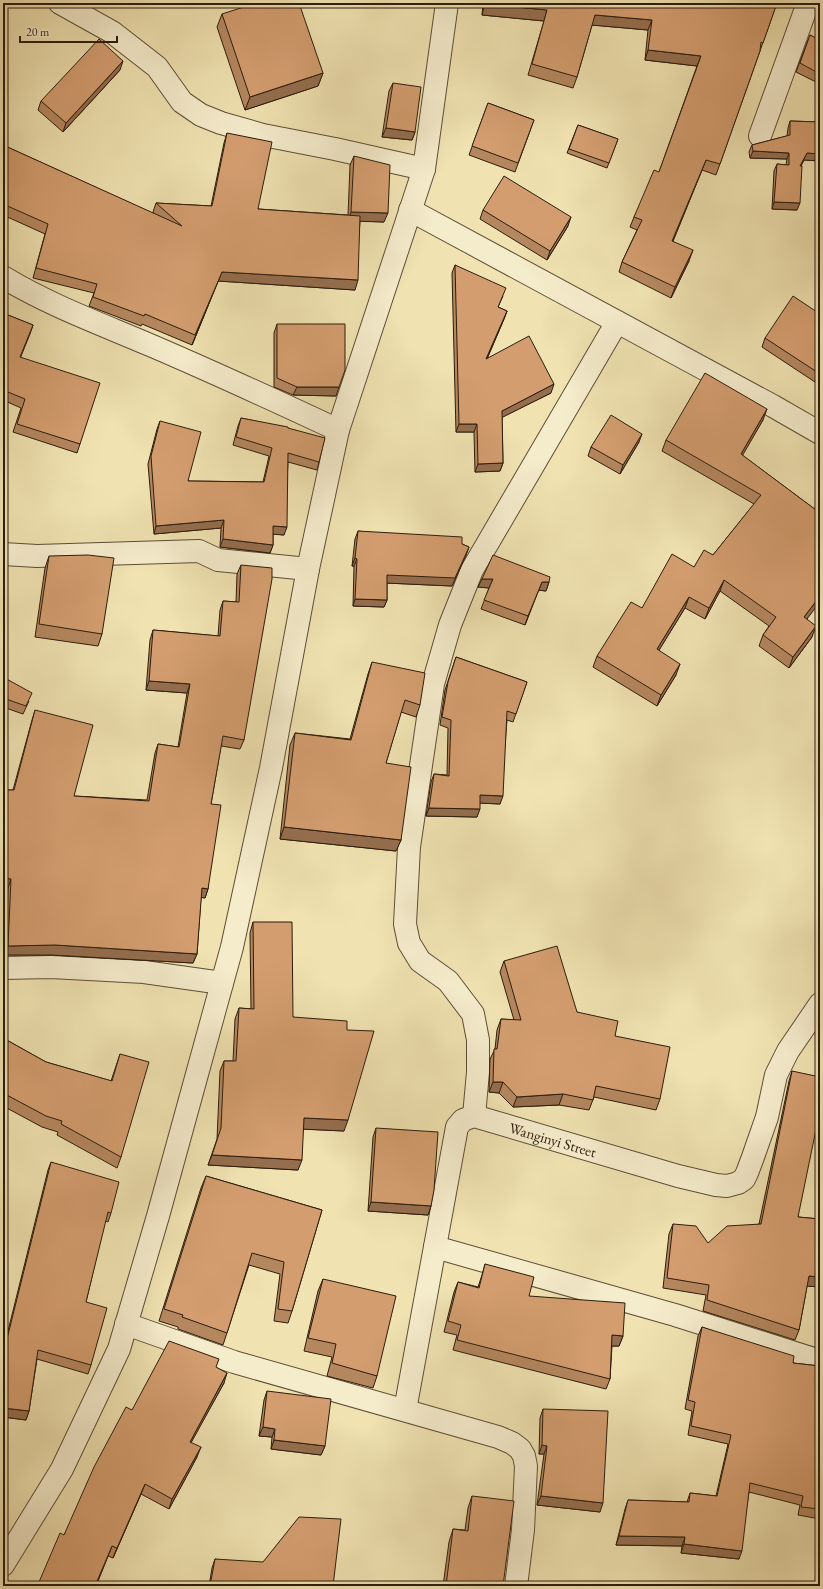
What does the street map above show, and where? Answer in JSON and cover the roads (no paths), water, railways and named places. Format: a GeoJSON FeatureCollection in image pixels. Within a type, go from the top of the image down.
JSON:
{"type":"FeatureCollection","features":[{"type":"Feature","properties":{"kind":"street"},"geometry":{"type":"LineString","coordinates":[[60,3],[112,32],[157,67],[182,102],[201,115],[221,123],[264,135],[424,169]]}},
{"type":"Feature","properties":{"kind":"street"},"geometry":{"type":"LineString","coordinates":[[3,1565],[62,1469],[119,1349],[232,947],[271,768],[308,569],[338,430],[424,169],[447,3]]}},
{"type":"Feature","properties":{"kind":"street"},"geometry":{"type":"LineString","coordinates":[[760,136],[808,3]]}},
{"type":"Feature","properties":{"kind":"street"},"geometry":{"type":"LineString","coordinates":[[410,210],[773,406],[820,433]]}},
{"type":"Feature","properties":{"kind":"street"},"geometry":{"type":"LineString","coordinates":[[3,278],[20,288],[63,308],[244,385],[338,430]]}},
{"type":"Feature","properties":{"kind":"street"},"geometry":{"type":"LineString","coordinates":[[405,1410],[457,1127],[463,1120],[474,1116],[478,1072],[478,1040],[472,1014],[448,981],[420,961],[409,943],[405,924],[409,846],[432,684],[450,625],[472,570],[617,322]]}},
{"type":"Feature","properties":{"kind":"street"},"geometry":{"type":"LineString","coordinates":[[3,554],[37,556],[199,551],[218,560],[308,569]]}},
{"type":"Feature","properties":{"kind":"street"},"geometry":{"type":"LineString","coordinates":[[3,968],[51,967],[144,972],[222,983]]}},
{"type":"Feature","properties":{"kind":"street","name":"Wanginyi Street"},"geometry":{"type":"LineString","coordinates":[[474,1116],[678,1176],[716,1185],[727,1186],[738,1183],[744,1179],[753,1158],[767,1117],[776,1075],[788,1051],[820,1004]]}},
{"type":"Feature","properties":{"kind":"street"},"geometry":{"type":"LineString","coordinates":[[435,1247],[675,1315],[820,1361]]}},
{"type":"Feature","properties":{"kind":"street"},"geometry":{"type":"LineString","coordinates":[[126,1324],[234,1362],[498,1437],[512,1443],[520,1449],[524,1456],[526,1466],[523,1530],[516,1586]]}}]}
